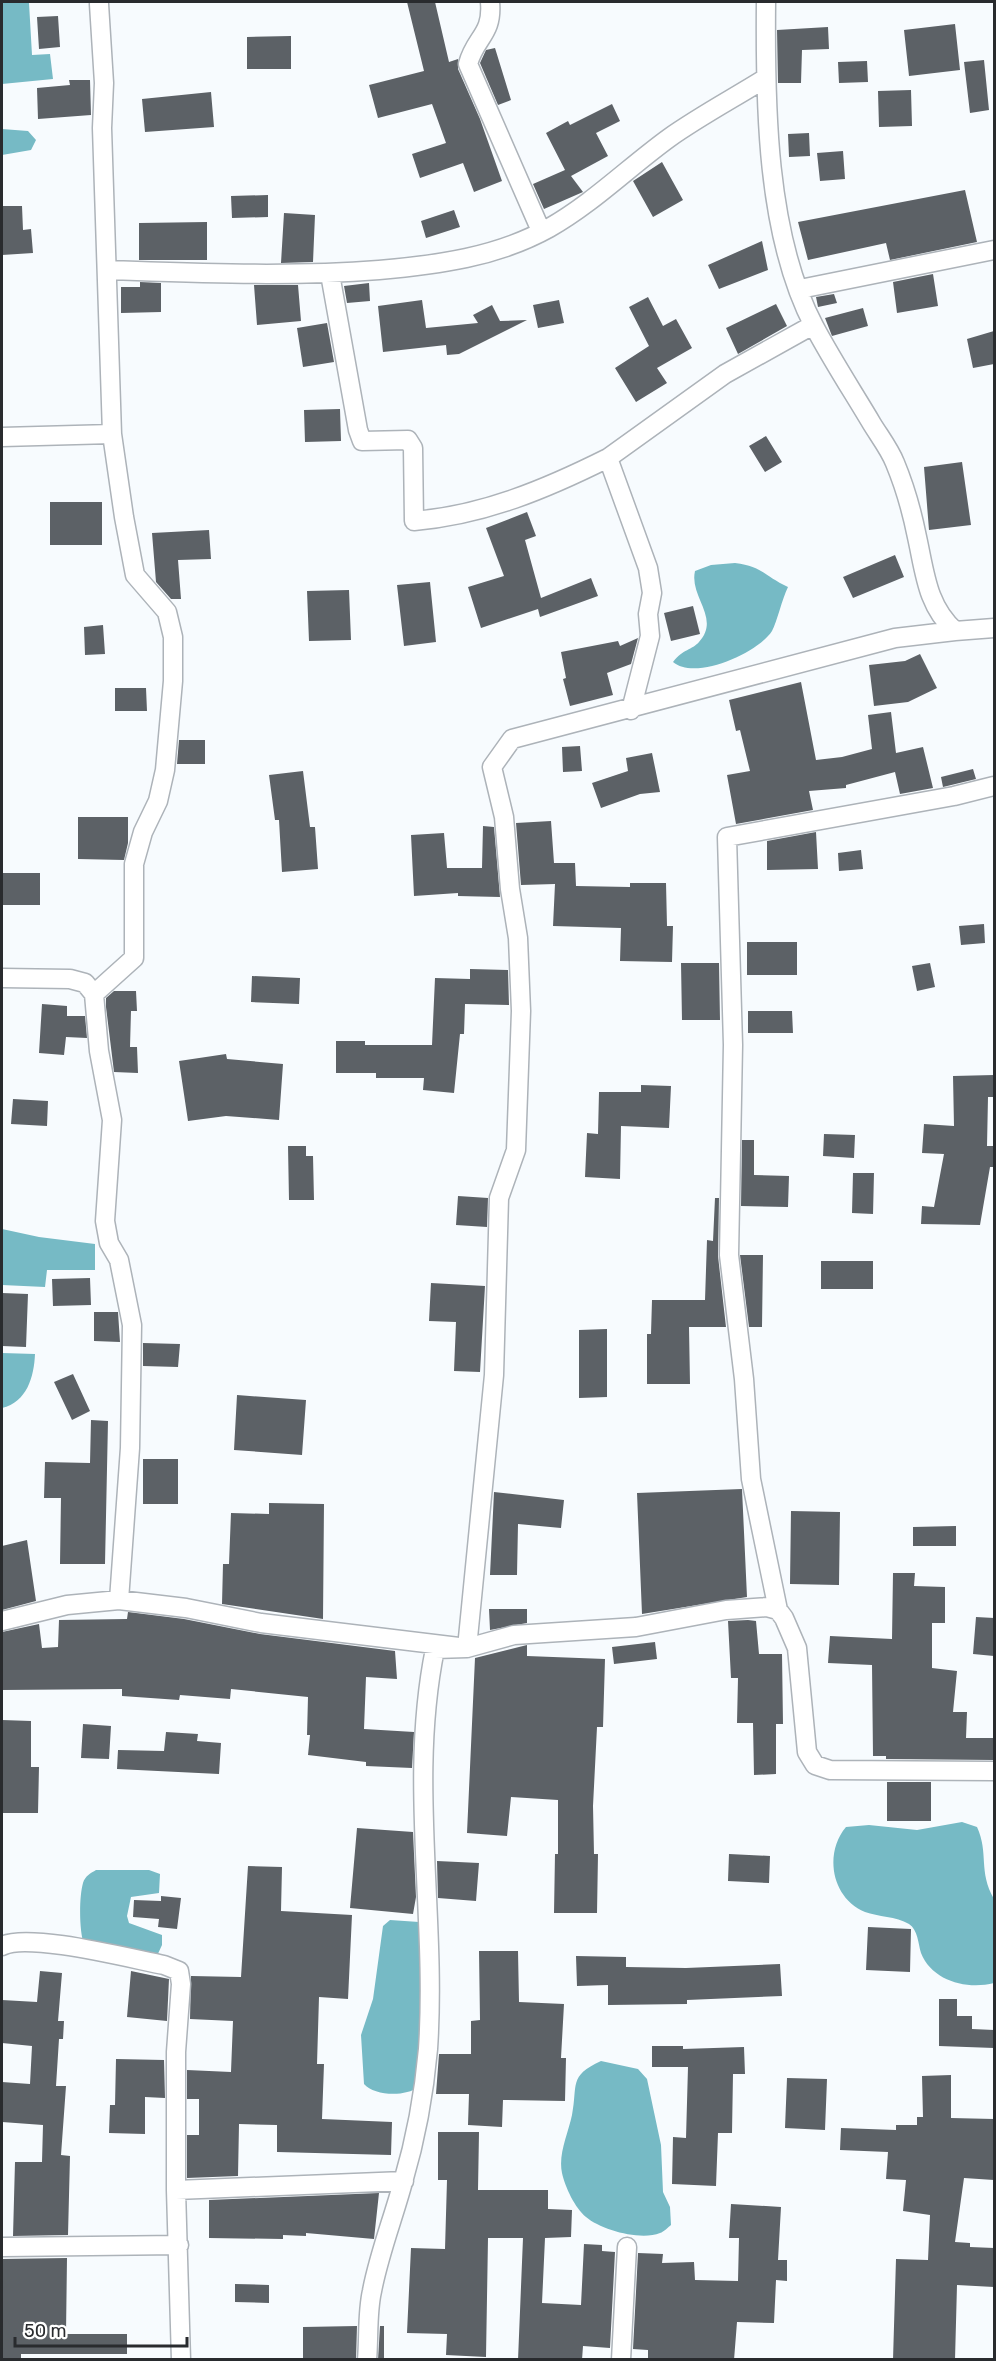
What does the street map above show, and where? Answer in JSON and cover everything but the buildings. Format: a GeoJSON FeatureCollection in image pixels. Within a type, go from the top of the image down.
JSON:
{"type":"FeatureCollection","features":[{"type":"Feature","properties":{"kind":"street"},"geometry":{"type":"LineString","coordinates":[[490,2],[488,30],[471,53],[468,64],[541,231]]}},
{"type":"Feature","properties":{"kind":"street"},"geometry":{"type":"LineString","coordinates":[[766,2],[766,78],[772,177],[787,253],[813,325],[894,461],[909,505],[928,589],[941,619],[955,632]]}},
{"type":"Feature","properties":{"kind":"street"},"geometry":{"type":"LineString","coordinates":[[94,994],[134,958],[134,864],[143,832],[158,801],[165,770],[173,681],[172,637],[167,612],[135,575],[128,549],[112,434],[102,128],[104,83],[99,4]]}},
{"type":"Feature","properties":{"kind":"street"},"geometry":{"type":"LineString","coordinates":[[107,270],[278,275],[330,274],[443,264],[503,248],[541,231],[588,202],[671,137],[766,78]]}},
{"type":"Feature","properties":{"kind":"street"},"geometry":{"type":"LineString","coordinates":[[800,289],[994,250]]}},
{"type":"Feature","properties":{"kind":"street"},"geometry":{"type":"LineString","coordinates":[[330,274],[358,430],[362,441],[408,441],[413,448],[414,521],[450,518],[512,500],[558,483],[608,458],[725,374],[813,325]]}},
{"type":"Feature","properties":{"kind":"street"},"geometry":{"type":"LineString","coordinates":[[2,437],[112,434]]}},
{"type":"Feature","properties":{"kind":"street"},"geometry":{"type":"LineString","coordinates":[[608,458],[648,568],[652,593],[648,614],[650,636],[631,710]]}},
{"type":"Feature","properties":{"kind":"street"},"geometry":{"type":"LineString","coordinates":[[467,1648],[494,1375],[499,1198],[516,1150],[521,1011],[518,938],[510,889],[504,817],[492,767],[512,739],[631,710],[895,638],[994,628]]}},
{"type":"Feature","properties":{"kind":"street"},"geometry":{"type":"LineString","coordinates":[[994,786],[954,796],[727,837],[733,1045],[729,1255],[744,1379],[751,1479],[778,1610],[791,1631],[797,1648],[807,1752],[815,1765],[830,1770],[994,1771]]}},
{"type":"Feature","properties":{"kind":"street"},"geometry":{"type":"LineString","coordinates":[[2,978],[70,979],[85,983],[94,994],[99,1020],[99,1051],[112,1120],[105,1221],[110,1243],[119,1260],[132,1325],[130,1449],[119,1600]]}},
{"type":"Feature","properties":{"kind":"street"},"geometry":{"type":"LineString","coordinates":[[2,1621],[67,1605],[119,1600],[186,1608],[261,1623],[467,1648]]}},
{"type":"Feature","properties":{"kind":"street"},"geometry":{"type":"LineString","coordinates":[[367,2360],[371,2294],[386,2235],[404,2181],[424,2094],[428,2046],[430,1935],[422,1786],[429,1677],[435,1649],[467,1648],[514,1635],[636,1626],[726,1610],[767,1607],[778,1610]]}},
{"type":"Feature","properties":{"kind":"street"},"geometry":{"type":"LineString","coordinates":[[2,1946],[7,1943],[30,1942],[58,1945],[164,1965],[178,1971],[181,1984],[176,2062],[176,2190],[181,2360]]}},
{"type":"Feature","properties":{"kind":"street"},"geometry":{"type":"LineString","coordinates":[[176,2190],[404,2181]]}},
{"type":"Feature","properties":{"kind":"street"},"geometry":{"type":"LineString","coordinates":[[2,2247],[179,2245]]}},
{"type":"Feature","properties":{"kind":"street"},"geometry":{"type":"LineString","coordinates":[[621,2360],[627,2247]]}},
{"type":"Feature","properties":{"kind":"water"},"geometry":{"type":"Polygon","coordinates":[[[2,2],[39,2],[29,3],[32,55],[50,54],[53,79],[2,84],[2,2]]]}},
{"type":"Feature","properties":{"kind":"water"},"geometry":{"type":"Polygon","coordinates":[[[2,129],[28,131],[36,140],[31,150],[2,155],[2,129]]]}},
{"type":"Feature","properties":{"kind":"water"},"geometry":{"type":"Polygon","coordinates":[[[735,563],[758,569],[788,587],[772,631],[754,648],[726,662],[696,668],[683,667],[673,662],[696,645],[705,633],[706,616],[696,590],[695,571],[711,565],[735,563]]]}},
{"type":"Feature","properties":{"kind":"water"},"geometry":{"type":"Polygon","coordinates":[[[2,1229],[39,1237],[95,1244],[95,1270],[47,1270],[45,1287],[2,1285],[2,1229]]]}},
{"type":"Feature","properties":{"kind":"water"},"geometry":{"type":"Polygon","coordinates":[[[2,1353],[35,1354],[28,1387],[18,1400],[2,1408],[2,1353]]]}},
{"type":"Feature","properties":{"kind":"water"},"geometry":{"type":"Polygon","coordinates":[[[962,1822],[977,1827],[981,1836],[986,1880],[994,1899],[994,1983],[984,1985],[962,1984],[942,1977],[926,1963],[916,1933],[909,1924],[898,1919],[865,1912],[854,1905],[838,1886],[834,1874],[835,1849],[846,1827],[869,1825],[917,1830],[962,1822]]]}},
{"type":"Feature","properties":{"kind":"water"},"geometry":{"type":"Polygon","coordinates":[[[96,1870],[149,1870],[160,1874],[159,1893],[131,1897],[127,1916],[129,1923],[162,1935],[162,1945],[156,1958],[84,1944],[80,1923],[82,1889],[85,1878],[96,1870]]]}},
{"type":"Feature","properties":{"kind":"water"},"geometry":{"type":"Polygon","coordinates":[[[390,1920],[419,1922],[424,1929],[418,2087],[398,2094],[375,2091],[364,2084],[361,2035],[373,1999],[383,1926],[390,1920]]]}},
{"type":"Feature","properties":{"kind":"water"},"geometry":{"type":"Polygon","coordinates":[[[601,2061],[638,2069],[647,2079],[661,2145],[663,2192],[670,2207],[671,2225],[660,2233],[632,2235],[611,2230],[593,2222],[578,2208],[565,2185],[561,2159],[572,2115],[576,2082],[583,2072],[601,2061]]]}}]}
